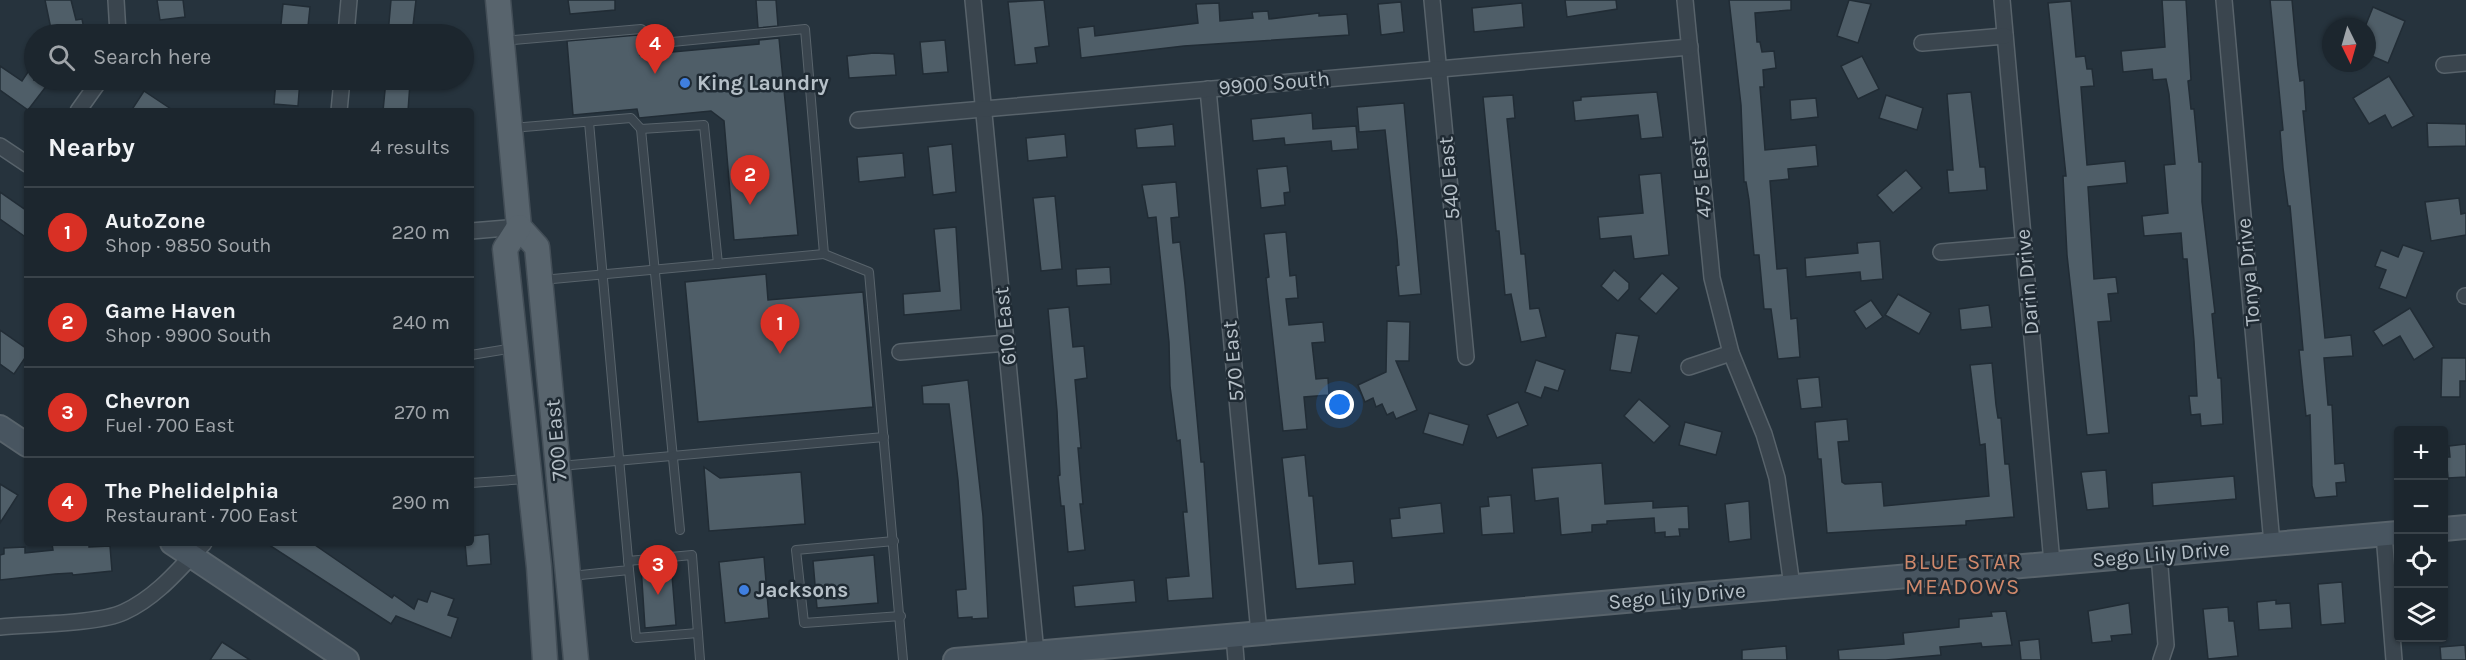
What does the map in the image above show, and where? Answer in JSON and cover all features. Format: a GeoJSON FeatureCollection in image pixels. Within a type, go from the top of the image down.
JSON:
{"type":"FeatureCollection","features":[{"type":"Feature","properties":{"kind":"main road"},"geometry":{"type":"LineString","coordinates":[[498,0],[519,227]]}},
{"type":"Feature","properties":{"kind":"main road","name":"700 East"},"geometry":{"type":"LineString","coordinates":[[545,660],[530,478],[505,249],[519,227],[537,247],[576,660]]}},
{"type":"Feature","properties":{"kind":"main road"},"geometry":{"type":"LineString","coordinates":[[0,427],[24,443]]}},
{"type":"Feature","properties":{"kind":"main road"},"geometry":{"type":"LineString","coordinates":[[2448,529],[2466,527]]}},
{"type":"Feature","properties":{"kind":"main road","name":"Sego Lily Drive"},"geometry":{"type":"LineString","coordinates":[[955,660],[1036,653],[1062,655],[1234,635],[2391,533]]}},
{"type":"Feature","properties":{"kind":"main road"},"geometry":{"type":"LineString","coordinates":[[183,546],[198,550],[347,660]]}},
{"type":"Feature","properties":{"kind":"street"},"geometry":{"type":"LineString","coordinates":[[116,0],[117,24]]}},
{"type":"Feature","properties":{"kind":"street"},"geometry":{"type":"LineString","coordinates":[[347,24],[349,0]]}},
{"type":"Feature","properties":{"kind":"street","name":"610 East"},"geometry":{"type":"LineString","coordinates":[[973,0],[1036,653]]}},
{"type":"Feature","properties":{"kind":"street","name":"540 East"},"geometry":{"type":"LineString","coordinates":[[1432,0],[1466,357]]}},
{"type":"Feature","properties":{"kind":"street","name":"475 East"},"geometry":{"type":"LineString","coordinates":[[1685,0],[1706,239],[1719,315],[1731,353],[1764,434],[1777,478],[1792,586]]}},
{"type":"Feature","properties":{"kind":"street","name":"Darin Drive"},"geometry":{"type":"LineString","coordinates":[[2002,0],[2052,563]]}},
{"type":"Feature","properties":{"kind":"street","name":"Tonya Drive"},"geometry":{"type":"LineString","coordinates":[[2224,0],[2272,544]]}},
{"type":"Feature","properties":{"kind":"street"},"geometry":{"type":"LineString","coordinates":[[1922,43],[2005,36]]}},
{"type":"Feature","properties":{"kind":"street","name":"9900 South"},"geometry":{"type":"LineString","coordinates":[[858,120],[1690,47]]}},
{"type":"Feature","properties":{"kind":"street"},"geometry":{"type":"LineString","coordinates":[[2444,65],[2466,63]]}},
{"type":"Feature","properties":{"kind":"street","name":"570 East"},"geometry":{"type":"LineString","coordinates":[[1208,89],[1259,633]]}},
{"type":"Feature","properties":{"kind":"street"},"geometry":{"type":"LineString","coordinates":[[80,108],[93,90]]}},
{"type":"Feature","properties":{"kind":"street"},"geometry":{"type":"LineString","coordinates":[[339,108],[341,90]]}},
{"type":"Feature","properties":{"kind":"street"},"geometry":{"type":"LineString","coordinates":[[0,146],[24,162]]}},
{"type":"Feature","properties":{"kind":"street"},"geometry":{"type":"LineString","coordinates":[[474,231],[519,227]]}},
{"type":"Feature","properties":{"kind":"street"},"geometry":{"type":"LineString","coordinates":[[1941,252],[2024,245]]}},
{"type":"Feature","properties":{"kind":"street"},"geometry":{"type":"LineString","coordinates":[[900,352],[1007,343]]}},
{"type":"Feature","properties":{"kind":"street"},"geometry":{"type":"LineString","coordinates":[[1689,367],[1731,353]]}},
{"type":"Feature","properties":{"kind":"street"},"geometry":{"type":"LineString","coordinates":[[2391,533],[2394,660]]}},
{"type":"Feature","properties":{"kind":"street"},"geometry":{"type":"LineString","coordinates":[[0,627],[104,618],[123,613],[165,584],[198,550]]}},
{"type":"Feature","properties":{"kind":"street"},"geometry":{"type":"LineString","coordinates":[[2159,554],[2166,645],[2161,660]]}},
{"type":"Feature","properties":{"kind":"street"},"geometry":{"type":"LineString","coordinates":[[1234,635],[1236,660]]}},
{"type":"Feature","properties":{"kind":"lane"},"geometry":{"type":"LineString","coordinates":[[502,41],[641,29],[662,43],[805,29],[825,254]]}},
{"type":"Feature","properties":{"kind":"lane"},"geometry":{"type":"LineString","coordinates":[[510,129],[631,118],[641,129],[680,530]]}},
{"type":"Feature","properties":{"kind":"lane"},"geometry":{"type":"LineString","coordinates":[[589,122],[636,638],[698,633]]}},
{"type":"Feature","properties":{"kind":"lane"},"geometry":{"type":"LineString","coordinates":[[641,129],[705,125],[718,264]]}},
{"type":"Feature","properties":{"kind":"lane"},"geometry":{"type":"LineString","coordinates":[[540,280],[825,254],[869,272],[901,616],[903,660]]}},
{"type":"Feature","properties":{"kind":"lane"},"geometry":{"type":"LineString","coordinates":[[474,355],[515,348]]}},
{"type":"Feature","properties":{"kind":"lane"},"geometry":{"type":"LineString","coordinates":[[558,466],[884,436]]}},
{"type":"Feature","properties":{"kind":"lane"},"geometry":{"type":"LineString","coordinates":[[474,483],[530,478]]}},
{"type":"Feature","properties":{"kind":"lane"},"geometry":{"type":"LineString","coordinates":[[894,541],[796,550],[804,623],[901,616]]}},
{"type":"Feature","properties":{"kind":"lane"},"geometry":{"type":"LineString","coordinates":[[569,576],[692,555],[700,660]]}},
{"type":"Feature","properties":{"kind":"building"},"geometry":{"type":"Polygon","coordinates":[[[45,0],[71,0],[76,20],[82,19],[83,24],[50,24],[45,0]]]}},
{"type":"Feature","properties":{"kind":"building"},"geometry":{"type":"Polygon","coordinates":[[[157,0],[183,0],[185,17],[160,20],[157,0]]]}},
{"type":"Feature","properties":{"kind":"building"},"geometry":{"type":"Polygon","coordinates":[[[391,0],[416,0],[413,24],[389,24],[391,0]]]}},
{"type":"Feature","properties":{"kind":"building"},"geometry":{"type":"Polygon","coordinates":[[[568,0],[615,0],[615,10],[570,14],[568,0]]]}},
{"type":"Feature","properties":{"kind":"building"},"geometry":{"type":"Polygon","coordinates":[[[756,0],[776,0],[778,26],[758,28],[756,0]]]}},
{"type":"Feature","properties":{"kind":"building"},"geometry":{"type":"Polygon","coordinates":[[[1044,0],[1049,46],[1035,48],[1037,63],[1015,65],[1008,2],[1044,0]]]}},
{"type":"Feature","properties":{"kind":"building"},"geometry":{"type":"Polygon","coordinates":[[[1565,0],[1616,0],[1617,9],[1567,17],[1565,0]]]}},
{"type":"Feature","properties":{"kind":"building"},"geometry":{"type":"Polygon","coordinates":[[[1729,0],[1791,0],[1791,10],[1755,13],[1757,42],[1760,42],[1762,52],[1774,51],[1776,68],[1763,70],[1764,87],[1760,87],[1765,150],[1816,145],[1818,166],[1788,169],[1789,179],[1770,181],[1777,269],[1787,268],[1791,319],[1797,318],[1800,357],[1778,359],[1771,309],[1764,309],[1759,255],[1754,255],[1749,200],[1746,182],[1744,182],[1741,105],[1729,0]]]}},
{"type":"Feature","properties":{"kind":"building"},"geometry":{"type":"Polygon","coordinates":[[[1849,0],[1871,4],[1858,43],[1837,36],[1849,0]]]}},
{"type":"Feature","properties":{"kind":"building"},"geometry":{"type":"Polygon","coordinates":[[[2162,0],[2186,0],[2191,80],[2188,81],[2191,109],[2194,109],[2199,162],[2202,162],[2202,202],[2215,313],[2212,314],[2218,378],[2221,378],[2223,424],[2201,426],[2200,414],[2191,415],[2189,396],[2197,396],[2194,341],[2187,259],[2183,259],[2181,233],[2144,236],[2142,216],[2168,213],[2164,165],[2175,164],[2169,94],[2166,79],[2153,80],[2152,69],[2123,72],[2121,51],[2165,47],[2162,0]]]}},
{"type":"Feature","properties":{"kind":"building"},"geometry":{"type":"Polygon","coordinates":[[[2270,0],[2292,0],[2300,81],[2304,80],[2306,111],[2303,111],[2325,338],[2351,335],[2353,356],[2324,358],[2328,405],[2332,405],[2335,464],[2344,463],[2346,482],[2336,483],[2337,496],[2315,498],[2312,486],[2310,415],[2306,416],[2299,350],[2303,350],[2290,206],[2288,206],[2283,168],[2280,131],[2283,130],[2270,0]]]}},
{"type":"Feature","properties":{"kind":"building"},"geometry":{"type":"Polygon","coordinates":[[[2071,1],[2076,57],[2085,56],[2087,69],[2092,69],[2094,86],[2081,87],[2087,165],[2125,161],[2127,183],[2088,187],[2094,279],[2116,277],[2118,293],[2108,294],[2111,321],[2098,322],[2109,433],[2087,435],[2067,255],[2063,176],[2066,176],[2048,3],[2071,1]]]}},
{"type":"Feature","properties":{"kind":"building"},"geometry":{"type":"Polygon","coordinates":[[[1401,2],[1404,32],[1381,35],[1378,4],[1401,2]]]}},
{"type":"Feature","properties":{"kind":"building"},"geometry":{"type":"Polygon","coordinates":[[[1219,3],[1220,21],[1253,18],[1252,12],[1268,11],[1269,19],[1319,13],[1319,16],[1347,14],[1349,35],[1184,46],[1081,58],[1078,28],[1094,26],[1095,36],[1198,23],[1196,4],[1219,3]]]}},
{"type":"Feature","properties":{"kind":"building"},"geometry":{"type":"Polygon","coordinates":[[[1522,3],[1524,27],[1474,32],[1472,8],[1522,3]]]}},
{"type":"Feature","properties":{"kind":"building"},"geometry":{"type":"Polygon","coordinates":[[[283,4],[310,7],[308,24],[281,24],[283,4]]]}},
{"type":"Feature","properties":{"kind":"building"},"geometry":{"type":"Polygon","coordinates":[[[2373,7],[2405,21],[2388,63],[2376,58],[2376,18],[2369,18],[2373,7]]]}},
{"type":"Feature","properties":{"kind":"building"},"geometry":{"type":"Polygon","coordinates":[[[638,35],[640,55],[759,44],[759,40],[779,38],[798,235],[734,240],[724,121],[711,111],[639,118],[637,109],[573,115],[567,41],[638,35]]]}},
{"type":"Feature","properties":{"kind":"building"},"geometry":{"type":"Polygon","coordinates":[[[945,40],[948,72],[923,74],[920,42],[945,40]]]}},
{"type":"Feature","properties":{"kind":"building"},"geometry":{"type":"Polygon","coordinates":[[[874,53],[894,54],[896,75],[849,78],[847,56],[874,53]]]}},
{"type":"Feature","properties":{"kind":"building"},"geometry":{"type":"Polygon","coordinates":[[[1862,56],[1879,89],[1858,99],[1841,66],[1862,56]]]}},
{"type":"Feature","properties":{"kind":"building"},"geometry":{"type":"Polygon","coordinates":[[[0,66],[22,81],[24,78],[24,90],[43,90],[30,108],[25,108],[0,90],[0,66]]]}},
{"type":"Feature","properties":{"kind":"building"},"geometry":{"type":"Polygon","coordinates":[[[2389,76],[2414,116],[2392,128],[2385,115],[2369,124],[2353,98],[2389,76]]]}},
{"type":"Feature","properties":{"kind":"building"},"geometry":{"type":"Polygon","coordinates":[[[275,90],[299,90],[298,106],[274,104],[275,90]]]}},
{"type":"Feature","properties":{"kind":"building"},"geometry":{"type":"Polygon","coordinates":[[[385,90],[410,90],[408,108],[383,108],[385,90]]]}},
{"type":"Feature","properties":{"kind":"building"},"geometry":{"type":"Polygon","coordinates":[[[144,91],[170,108],[133,108],[144,91]]]}},
{"type":"Feature","properties":{"kind":"building"},"geometry":{"type":"Polygon","coordinates":[[[1657,92],[1663,137],[1641,139],[1638,115],[1575,121],[1573,101],[1581,100],[1581,97],[1657,92]]]}},
{"type":"Feature","properties":{"kind":"building"},"geometry":{"type":"Polygon","coordinates":[[[1971,92],[1980,167],[1985,167],[1987,190],[1949,193],[1947,170],[1953,170],[1947,94],[1971,92]]]}},
{"type":"Feature","properties":{"kind":"building"},"geometry":{"type":"Polygon","coordinates":[[[1513,95],[1515,118],[1507,119],[1521,254],[1525,254],[1530,309],[1539,308],[1546,337],[1521,342],[1511,294],[1505,295],[1499,231],[1496,231],[1483,97],[1513,95]]]}},
{"type":"Feature","properties":{"kind":"building"},"geometry":{"type":"Polygon","coordinates":[[[1886,95],[1923,108],[1917,130],[1879,118],[1886,95]]]}},
{"type":"Feature","properties":{"kind":"building"},"geometry":{"type":"Polygon","coordinates":[[[1816,98],[1818,117],[1791,120],[1790,100],[1816,98]]]}},
{"type":"Feature","properties":{"kind":"building"},"geometry":{"type":"Polygon","coordinates":[[[1404,103],[1421,294],[1399,296],[1396,266],[1399,265],[1397,239],[1385,130],[1359,132],[1357,107],[1404,103]]]}},
{"type":"Feature","properties":{"kind":"building"},"geometry":{"type":"Polygon","coordinates":[[[1312,113],[1313,129],[1356,126],[1358,149],[1332,151],[1331,141],[1285,145],[1284,138],[1253,141],[1251,119],[1312,113]]]}},
{"type":"Feature","properties":{"kind":"building"},"geometry":{"type":"Polygon","coordinates":[[[2427,123],[2466,124],[2466,146],[2428,147],[2427,123]]]}},
{"type":"Feature","properties":{"kind":"building"},"geometry":{"type":"Polygon","coordinates":[[[1173,124],[1175,146],[1137,148],[1135,129],[1173,124]]]}},
{"type":"Feature","properties":{"kind":"building"},"geometry":{"type":"Polygon","coordinates":[[[1065,134],[1067,157],[1028,161],[1026,138],[1065,134]]]}},
{"type":"Feature","properties":{"kind":"building"},"geometry":{"type":"Polygon","coordinates":[[[952,144],[956,192],[933,195],[928,147],[952,144]]]}},
{"type":"Feature","properties":{"kind":"building"},"geometry":{"type":"Polygon","coordinates":[[[903,153],[905,177],[859,182],[857,157],[903,153]]]}},
{"type":"Feature","properties":{"kind":"building"},"geometry":{"type":"Polygon","coordinates":[[[1287,166],[1290,192],[1284,193],[1285,205],[1261,208],[1257,169],[1287,166]]]}},
{"type":"Feature","properties":{"kind":"building"},"geometry":{"type":"Polygon","coordinates":[[[1906,170],[1922,188],[1893,213],[1877,195],[1906,170]]]}},
{"type":"Feature","properties":{"kind":"building"},"geometry":{"type":"Polygon","coordinates":[[[1661,173],[1669,255],[1634,259],[1631,236],[1600,239],[1598,217],[1643,213],[1639,175],[1661,173]]]}},
{"type":"Feature","properties":{"kind":"building"},"geometry":{"type":"Polygon","coordinates":[[[1176,182],[1179,217],[1171,218],[1173,243],[1180,242],[1185,285],[1201,462],[1204,462],[1213,598],[1168,601],[1166,578],[1189,576],[1183,512],[1187,512],[1180,440],[1177,441],[1170,386],[1169,342],[1156,217],[1148,218],[1142,185],[1176,182]]]}},
{"type":"Feature","properties":{"kind":"building"},"geometry":{"type":"Polygon","coordinates":[[[0,192],[24,209],[24,236],[0,219],[0,192]]]}},
{"type":"Feature","properties":{"kind":"building"},"geometry":{"type":"Polygon","coordinates":[[[1055,196],[1062,269],[1041,271],[1033,198],[1055,196]]]}},
{"type":"Feature","properties":{"kind":"building"},"geometry":{"type":"Polygon","coordinates":[[[2459,198],[2461,214],[2466,213],[2466,235],[2431,241],[2425,202],[2459,198]]]}},
{"type":"Feature","properties":{"kind":"building"},"geometry":{"type":"Polygon","coordinates":[[[956,227],[961,310],[904,315],[903,294],[940,291],[934,229],[956,227]]]}},
{"type":"Feature","properties":{"kind":"building"},"geometry":{"type":"Polygon","coordinates":[[[1286,232],[1290,276],[1296,275],[1298,298],[1286,299],[1289,325],[1323,322],[1325,342],[1312,343],[1316,379],[1328,378],[1329,395],[1304,397],[1307,429],[1283,431],[1266,278],[1269,277],[1264,234],[1286,232]]]}},
{"type":"Feature","properties":{"kind":"building"},"geometry":{"type":"Polygon","coordinates":[[[1880,241],[1883,279],[1861,281],[1860,272],[1806,277],[1805,258],[1858,253],[1857,243],[1880,241]]]}},
{"type":"Feature","properties":{"kind":"building"},"geometry":{"type":"Polygon","coordinates":[[[2403,245],[2424,252],[2406,298],[2379,288],[2386,270],[2375,266],[2381,250],[2398,257],[2403,245]]]}},
{"type":"Feature","properties":{"kind":"building"},"geometry":{"type":"Polygon","coordinates":[[[1110,267],[1111,284],[1077,286],[1076,269],[1110,267]]]}},
{"type":"Feature","properties":{"kind":"building"},"geometry":{"type":"Polygon","coordinates":[[[1614,270],[1629,283],[1629,289],[1618,301],[1601,286],[1614,270]]]}},
{"type":"Feature","properties":{"kind":"building"},"geometry":{"type":"Polygon","coordinates":[[[1662,273],[1679,288],[1656,314],[1639,299],[1662,273]]]}},
{"type":"Feature","properties":{"kind":"building"},"geometry":{"type":"Polygon","coordinates":[[[766,274],[768,300],[863,292],[873,407],[698,422],[685,282],[766,274]]]}},
{"type":"Feature","properties":{"kind":"building"},"geometry":{"type":"Polygon","coordinates":[[[1898,294],[1931,313],[1919,334],[1885,315],[1898,294]]]}},
{"type":"Feature","properties":{"kind":"building"},"geometry":{"type":"Polygon","coordinates":[[[1871,300],[1883,317],[1866,329],[1854,311],[1871,300]]]}},
{"type":"Feature","properties":{"kind":"building"},"geometry":{"type":"Polygon","coordinates":[[[1989,305],[1992,327],[1961,330],[1959,309],[1989,305]]]}},
{"type":"Feature","properties":{"kind":"building"},"geometry":{"type":"Polygon","coordinates":[[[1069,307],[1073,347],[1084,346],[1087,378],[1075,380],[1081,448],[1078,448],[1083,504],[1080,504],[1085,550],[1068,552],[1064,506],[1061,506],[1058,476],[1060,475],[1057,411],[1048,309],[1069,307]]]}},
{"type":"Feature","properties":{"kind":"building"},"geometry":{"type":"Polygon","coordinates":[[[2410,308],[2434,347],[2414,360],[2400,336],[2383,346],[2373,331],[2410,308]]]}},
{"type":"Feature","properties":{"kind":"building"},"geometry":{"type":"Polygon","coordinates":[[[1387,321],[1410,322],[1409,361],[1396,361],[1417,410],[1396,419],[1393,412],[1387,415],[1382,404],[1376,407],[1373,398],[1365,402],[1358,385],[1386,372],[1387,321]]]}},
{"type":"Feature","properties":{"kind":"building"},"geometry":{"type":"Polygon","coordinates":[[[0,330],[24,347],[24,359],[14,374],[0,364],[0,330]]]}},
{"type":"Feature","properties":{"kind":"building"},"geometry":{"type":"Polygon","coordinates":[[[1616,333],[1639,336],[1631,373],[1610,370],[1616,333]]]}},
{"type":"Feature","properties":{"kind":"building"},"geometry":{"type":"Polygon","coordinates":[[[2442,358],[2466,358],[2466,381],[2460,381],[2460,397],[2441,397],[2442,358]]]}},
{"type":"Feature","properties":{"kind":"building"},"geometry":{"type":"Polygon","coordinates":[[[1536,360],[1565,370],[1558,391],[1545,387],[1541,398],[1525,392],[1536,360]]]}},
{"type":"Feature","properties":{"kind":"building"},"geometry":{"type":"Polygon","coordinates":[[[1992,363],[1998,418],[2001,418],[2005,464],[2009,464],[2014,517],[1966,521],[1966,525],[1827,533],[1821,459],[1818,459],[1815,422],[1847,419],[1849,441],[1838,442],[1842,482],[1845,484],[1882,482],[1884,506],[1989,496],[1985,444],[1980,445],[1970,365],[1992,363]]]}},
{"type":"Feature","properties":{"kind":"building"},"geometry":{"type":"Polygon","coordinates":[[[1819,377],[1822,407],[1801,409],[1797,379],[1819,377]]]}},
{"type":"Feature","properties":{"kind":"building"},"geometry":{"type":"Polygon","coordinates":[[[968,380],[983,516],[988,618],[972,619],[972,617],[958,618],[956,590],[966,589],[958,480],[949,404],[923,404],[922,386],[968,380]]]}},
{"type":"Feature","properties":{"kind":"building"},"geometry":{"type":"Polygon","coordinates":[[[1639,399],[1670,426],[1654,443],[1624,416],[1639,399]]]}},
{"type":"Feature","properties":{"kind":"building"},"geometry":{"type":"Polygon","coordinates":[[[1518,402],[1528,425],[1497,438],[1487,415],[1518,402]]]}},
{"type":"Feature","properties":{"kind":"building"},"geometry":{"type":"Polygon","coordinates":[[[1429,413],[1469,425],[1463,445],[1423,433],[1429,413]]]}},
{"type":"Feature","properties":{"kind":"building"},"geometry":{"type":"Polygon","coordinates":[[[1685,422],[1722,432],[1716,455],[1679,445],[1685,422]]]}},
{"type":"Feature","properties":{"kind":"building"},"geometry":{"type":"Polygon","coordinates":[[[2466,444],[2466,477],[2448,478],[2449,446],[2466,444]]]}},
{"type":"Feature","properties":{"kind":"building"},"geometry":{"type":"Polygon","coordinates":[[[1305,455],[1309,496],[1313,496],[1319,564],[1353,561],[1355,584],[1296,589],[1282,458],[1305,455]]]}},
{"type":"Feature","properties":{"kind":"building"},"geometry":{"type":"Polygon","coordinates":[[[1602,463],[1605,504],[1653,501],[1653,508],[1688,506],[1689,529],[1679,529],[1680,536],[1665,537],[1665,532],[1655,533],[1654,518],[1607,521],[1607,524],[1592,525],[1592,532],[1561,535],[1558,498],[1535,501],[1532,468],[1602,463]]]}},
{"type":"Feature","properties":{"kind":"building"},"geometry":{"type":"Polygon","coordinates":[[[704,467],[720,478],[801,472],[805,524],[709,531],[704,467]]]}},
{"type":"Feature","properties":{"kind":"building"},"geometry":{"type":"Polygon","coordinates":[[[2106,470],[2109,508],[2087,510],[2081,472],[2106,470]]]}},
{"type":"Feature","properties":{"kind":"building"},"geometry":{"type":"Polygon","coordinates":[[[2234,476],[2236,499],[2153,506],[2152,483],[2234,476]]]}},
{"type":"Feature","properties":{"kind":"building"},"geometry":{"type":"Polygon","coordinates":[[[0,484],[18,495],[0,523],[0,484]]]}},
{"type":"Feature","properties":{"kind":"building"},"geometry":{"type":"Polygon","coordinates":[[[1511,495],[1514,533],[1482,535],[1480,507],[1489,506],[1488,497],[1511,495]]]}},
{"type":"Feature","properties":{"kind":"building"},"geometry":{"type":"Polygon","coordinates":[[[1749,501],[1751,539],[1729,542],[1725,504],[1749,501]]]}},
{"type":"Feature","properties":{"kind":"building"},"geometry":{"type":"Polygon","coordinates":[[[1441,503],[1444,533],[1392,538],[1390,519],[1400,518],[1399,508],[1441,503]]]}},
{"type":"Feature","properties":{"kind":"building"},"geometry":{"type":"Polygon","coordinates":[[[489,534],[491,564],[467,566],[465,546],[474,546],[474,536],[489,534]]]}},
{"type":"Feature","properties":{"kind":"building"},"geometry":{"type":"Polygon","coordinates":[[[52,546],[110,546],[112,571],[0,580],[0,555],[4,554],[4,548],[25,547],[25,553],[53,550],[52,546]]]}},
{"type":"Feature","properties":{"kind":"building"},"geometry":{"type":"Polygon","coordinates":[[[271,546],[316,546],[392,598],[394,595],[414,609],[418,599],[427,602],[431,591],[454,599],[448,615],[458,618],[451,638],[396,616],[391,624],[271,546]]]}},
{"type":"Feature","properties":{"kind":"building"},"geometry":{"type":"Polygon","coordinates":[[[874,555],[878,603],[817,608],[813,561],[874,555]]]}},
{"type":"Feature","properties":{"kind":"building","name":"Jacksons"},"geometry":{"type":"Polygon","coordinates":[[[764,557],[769,618],[725,623],[719,562],[764,557]]]}},
{"type":"Feature","properties":{"kind":"building"},"geometry":{"type":"Polygon","coordinates":[[[671,563],[676,625],[645,628],[641,566],[671,563]]]}},
{"type":"Feature","properties":{"kind":"building"},"geometry":{"type":"Polygon","coordinates":[[[1134,580],[1136,602],[1075,607],[1073,586],[1134,580]]]}},
{"type":"Feature","properties":{"kind":"building"},"geometry":{"type":"Polygon","coordinates":[[[2342,582],[2345,623],[2321,625],[2318,584],[2342,582]]]}},
{"type":"Feature","properties":{"kind":"building"},"geometry":{"type":"Polygon","coordinates":[[[2276,600],[2276,604],[2290,603],[2292,628],[2259,630],[2257,602],[2276,600]]]}},
{"type":"Feature","properties":{"kind":"building"},"geometry":{"type":"Polygon","coordinates":[[[2129,603],[2132,634],[2111,636],[2112,641],[2092,643],[2088,611],[2129,603]]]}},
{"type":"Feature","properties":{"kind":"building"},"geometry":{"type":"Polygon","coordinates":[[[2228,607],[2229,621],[2234,621],[2238,656],[2208,659],[2203,609],[2228,607]]]}},
{"type":"Feature","properties":{"kind":"building"},"geometry":{"type":"Polygon","coordinates":[[[2006,611],[2012,645],[1982,647],[1981,643],[1940,647],[1941,655],[1886,660],[1839,660],[1838,650],[1904,644],[1903,633],[1959,627],[1959,619],[1992,616],[1991,612],[2006,611]]]}},
{"type":"Feature","properties":{"kind":"building"},"geometry":{"type":"Polygon","coordinates":[[[2039,639],[2041,660],[2021,660],[2019,641],[2039,639]]]}},
{"type":"Feature","properties":{"kind":"building"},"geometry":{"type":"Polygon","coordinates":[[[222,642],[250,660],[210,660],[222,642]]]}},
{"type":"Feature","properties":{"kind":"building"},"geometry":{"type":"Polygon","coordinates":[[[2465,645],[2466,660],[2441,660],[2440,647],[2465,645]]]}},
{"type":"Feature","properties":{"kind":"building"},"geometry":{"type":"Polygon","coordinates":[[[1786,646],[1787,660],[1742,660],[1742,650],[1786,646]]]}},
{"type":"Feature","properties":{"kind":"place","name":"The Phelidelphia"},"geometry":{"type":"Point","coordinates":[655,74]}},
{"type":"Feature","properties":{"kind":"place","name":"King Laundry"},"geometry":{"type":"Point","coordinates":[685,83]}},
{"type":"Feature","properties":{"kind":"place","name":"Game Haven"},"geometry":{"type":"Point","coordinates":[750,205]}},
{"type":"Feature","properties":{"kind":"place","name":"AutoZone"},"geometry":{"type":"Point","coordinates":[780,354]}},
{"type":"Feature","properties":{"kind":"place","name":"Jacksons"},"geometry":{"type":"Point","coordinates":[744,590]}},
{"type":"Feature","properties":{"kind":"place","name":"Chevron"},"geometry":{"type":"Point","coordinates":[658,595]}},
{"type":"Feature","properties":{"kind":"district","name":"BLUE STAR MEADOWS"},"geometry":{"type":"Point","coordinates":[1963,574]}}]}
